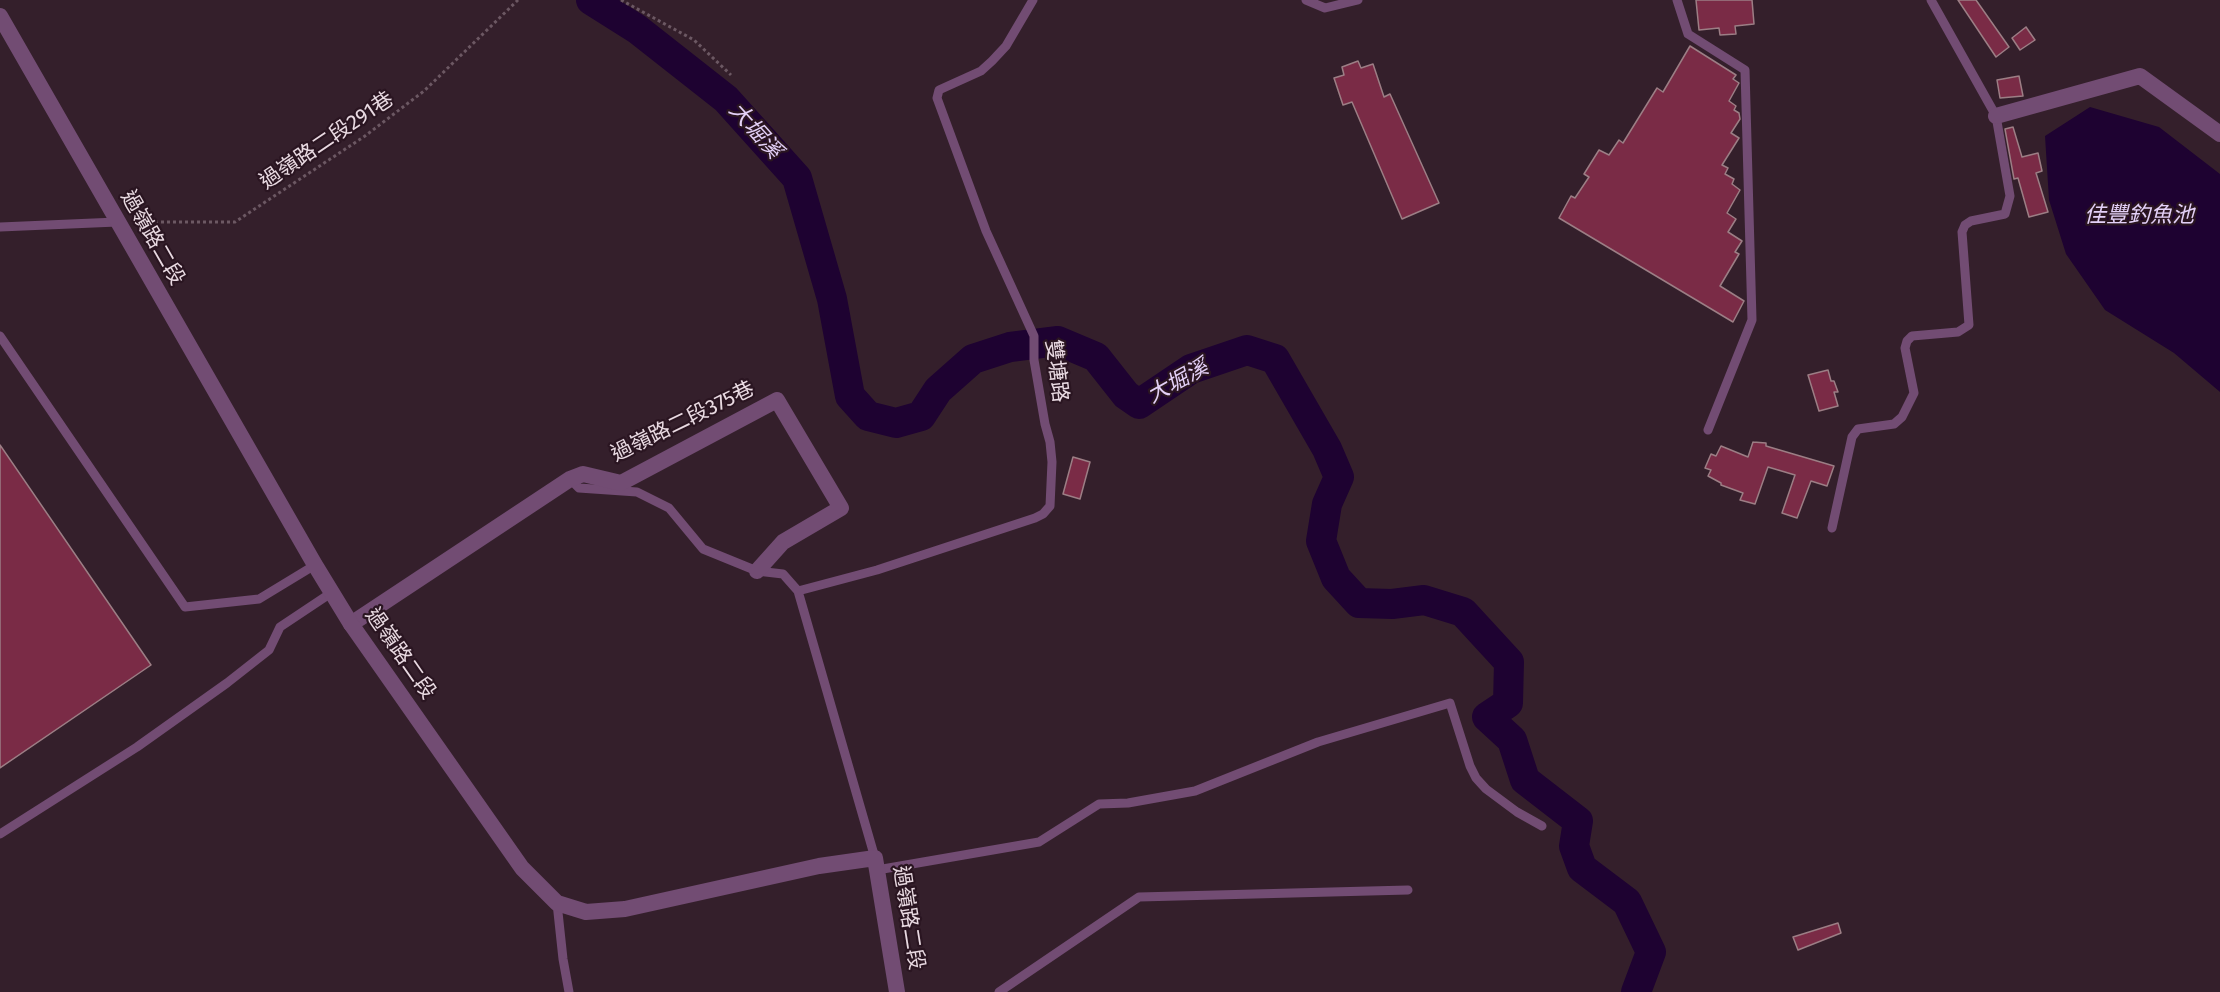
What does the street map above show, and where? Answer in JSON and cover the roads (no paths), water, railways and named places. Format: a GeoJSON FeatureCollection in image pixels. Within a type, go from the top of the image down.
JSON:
{"type":"FeatureCollection","features":[{"type":"Feature","properties":{"kind":"street","name":"過嶺路二段"},"geometry":{"type":"LineString","coordinates":[[0,16],[315,566],[351,624],[522,868],[557,903],[586,912],[625,909],[819,867],[876,864],[897,992]]}},
{"type":"Feature","properties":{"kind":"street"},"geometry":{"type":"LineString","coordinates":[[1996,116],[2140,76],[2220,134]]}},
{"type":"Feature","properties":{"kind":"street","name":"過嶺路二段375巷"},"geometry":{"type":"LineString","coordinates":[[570,479],[583,474],[621,483],[777,400],[841,508],[783,542],[757,571]]}},
{"type":"Feature","properties":{"kind":"street"},"geometry":{"type":"LineString","coordinates":[[351,624],[570,479]]}},
{"type":"Feature","properties":{"kind":"lane","name":"雙塘路"},"geometry":{"type":"LineString","coordinates":[[798,591],[877,570],[1043,514],[1050,506],[1052,462],[1034,360],[1034,336],[986,231],[937,98],[939,90],[981,71],[992,61],[1012,37],[1033,0]]}},
{"type":"Feature","properties":{"kind":"lane"},"geometry":{"type":"LineString","coordinates":[[1306,0],[1325,8],[1358,0]]}},
{"type":"Feature","properties":{"kind":"lane"},"geometry":{"type":"LineString","coordinates":[[1677,0],[1688,34],[1745,70],[1752,320],[1708,430]]}},
{"type":"Feature","properties":{"kind":"lane"},"geometry":{"type":"LineString","coordinates":[[1832,528],[1852,437],[1858,429],[1894,424],[1902,417],[1914,393],[1905,348],[1907,342],[1912,336],[1958,332],[1969,324],[1962,232],[1965,225],[1971,221],[2005,214],[2010,196],[1996,116],[1931,0]]}},
{"type":"Feature","properties":{"kind":"lane"},"geometry":{"type":"LineString","coordinates":[[0,227],[117,222]]}},
{"type":"Feature","properties":{"kind":"lane"},"geometry":{"type":"LineString","coordinates":[[0,336],[185,607],[259,599],[315,566]]}},
{"type":"Feature","properties":{"kind":"lane"},"geometry":{"type":"LineString","coordinates":[[570,479],[579,488],[637,492],[669,508],[703,549],[757,571],[783,574],[798,591],[876,864],[1039,842],[1099,804],[1128,803],[1195,791],[1318,742],[1450,703],[1476,778],[1486,789],[1517,812],[1542,826]]}},
{"type":"Feature","properties":{"kind":"lane"},"geometry":{"type":"LineString","coordinates":[[0,834],[137,747],[227,683],[269,650],[280,627],[332,593]]}},
{"type":"Feature","properties":{"kind":"lane"},"geometry":{"type":"LineString","coordinates":[[999,992],[1138,897],[1408,890]]}},
{"type":"Feature","properties":{"kind":"lane"},"geometry":{"type":"LineString","coordinates":[[557,903],[569,992]]}},
{"type":"Feature","properties":{"kind":"water","name":"佳豐釣魚池"},"geometry":{"type":"Polygon","coordinates":[[[2090,107],[2159,127],[2220,174],[2220,392],[2174,353],[2105,310],[2066,254],[2049,200],[2045,136],[2090,107]]]}},
{"type":"Feature","properties":{"kind":"waterway","name":"大堀溪"},"geometry":{"type":"LineString","coordinates":[[591,0],[637,29],[726,99],[797,178],[832,299],[850,396],[868,416],[896,423],[921,416],[938,390],[973,359],[1010,347],[1058,341],[1096,357],[1126,395],[1139,404],[1191,369],[1247,350],[1275,359],[1327,449],[1339,477],[1327,504],[1321,541],[1336,578],[1359,603],[1392,604],[1424,600],[1463,612],[1509,662],[1508,703],[1487,717],[1512,740],[1525,780],[1578,821],[1574,846],[1582,868],[1627,902],[1651,952],[1636,992]]}}]}
